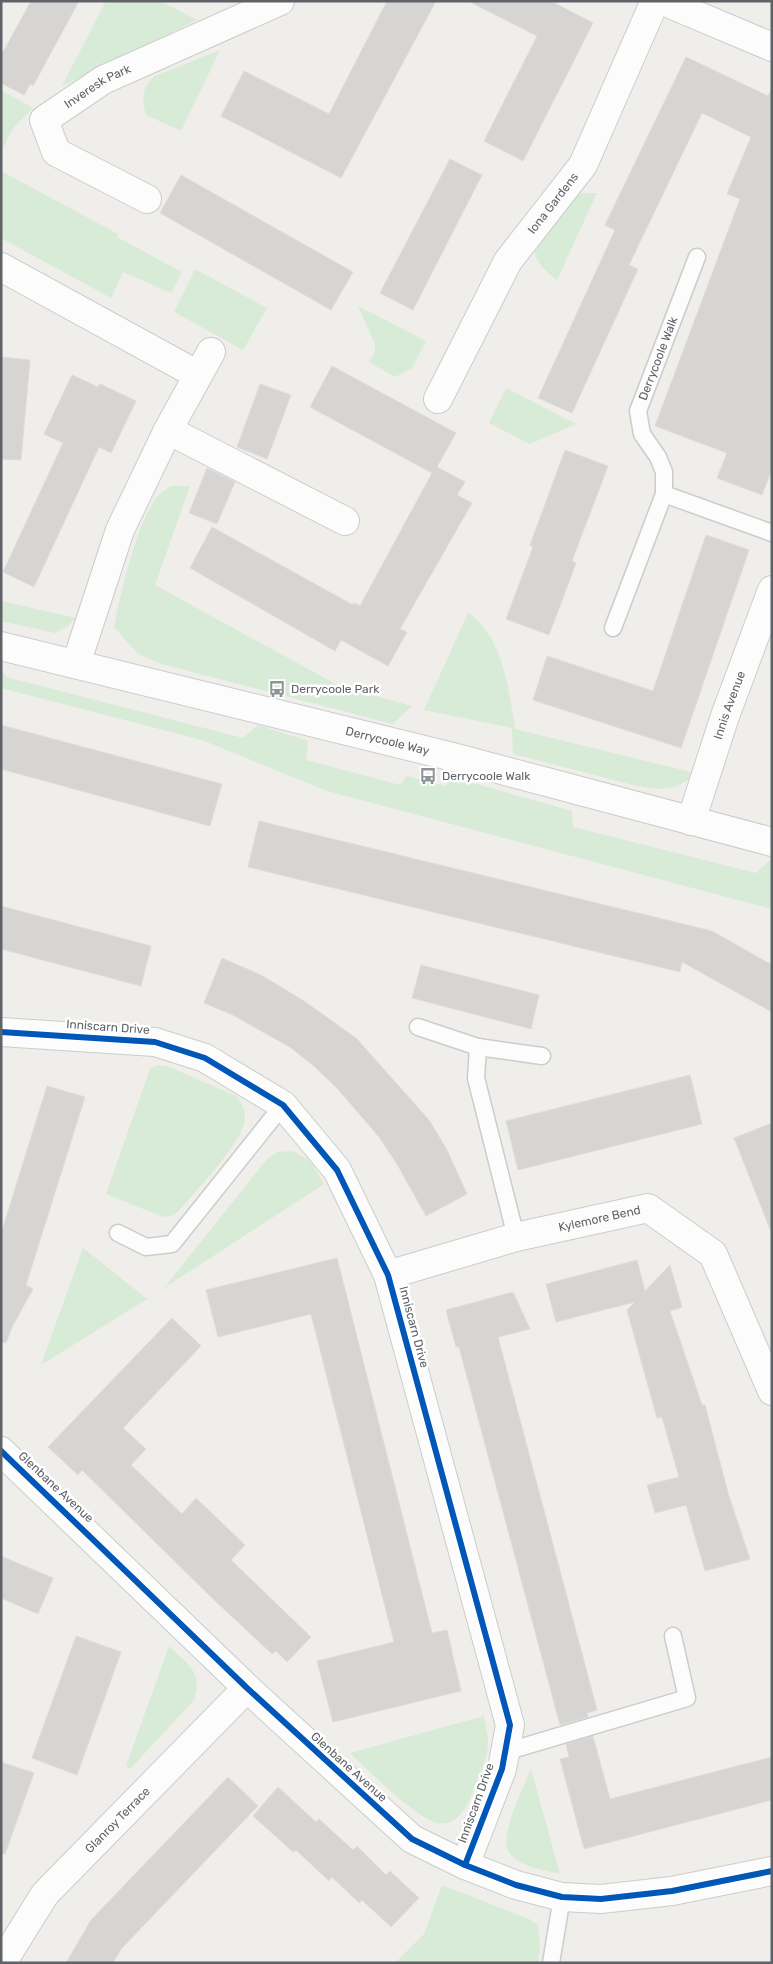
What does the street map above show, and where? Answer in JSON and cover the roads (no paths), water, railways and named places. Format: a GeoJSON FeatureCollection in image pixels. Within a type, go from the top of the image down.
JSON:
{"type":"FeatureCollection","features":[{"type":"Feature","properties":{"kind":"street","name":"Inveresk Park"},"geometry":{"type":"LineString","coordinates":[[147,199],[56,152],[44,120],[103,80],[280,1]]}},
{"type":"Feature","properties":{"kind":"street","name":"Iona Gardens"},"geometry":{"type":"LineString","coordinates":[[438,399],[508,261],[583,165],[655,1]]}},
{"type":"Feature","properties":{"kind":"street"},"geometry":{"type":"LineString","coordinates":[[663,1],[772,47]]}},
{"type":"Feature","properties":{"kind":"street"},"geometry":{"type":"LineString","coordinates":[[1,267],[205,364],[168,430],[120,530],[76,664]]}},
{"type":"Feature","properties":{"kind":"street"},"geometry":{"type":"LineString","coordinates":[[168,430],[345,521]]}},
{"type":"Feature","properties":{"kind":"street","name":"Innis Avenue"},"geometry":{"type":"LineString","coordinates":[[691,821],[725,716],[772,590]]}},
{"type":"Feature","properties":{"kind":"street","name":"Derrycoole Way"},"geometry":{"type":"LineString","coordinates":[[1,646],[453,757],[772,842]]}},
{"type":"Feature","properties":{"kind":"street","name":"Inniscarn Drive"},"geometry":{"type":"LineString","coordinates":[[1,1032],[155,1042],[206,1058],[283,1105],[337,1170],[388,1275],[510,1725],[502,1770],[465,1865]]}},
{"type":"Feature","properties":{"kind":"street","name":"Kylemore Bend"},"geometry":{"type":"LineString","coordinates":[[388,1275],[516,1237],[648,1208],[713,1254],[772,1391]]}},
{"type":"Feature","properties":{"kind":"street","name":"Glenbane Avenue"},"geometry":{"type":"LineString","coordinates":[[1,1451],[247,1688],[412,1839],[465,1865],[516,1885],[562,1897],[601,1899],[672,1891],[772,1871]]}},
{"type":"Feature","properties":{"kind":"street","name":"Glanroy Terrace"},"geometry":{"type":"LineString","coordinates":[[2,1963],[45,1894],[247,1688]]}},
{"type":"Feature","properties":{"kind":"lane","name":"Derrycoole Walk"},"geometry":{"type":"LineString","coordinates":[[613,628],[664,494],[664,472],[658,457],[642,434],[638,411],[697,257]]}},
{"type":"Feature","properties":{"kind":"lane"},"geometry":{"type":"LineString","coordinates":[[664,494],[772,533]]}},
{"type":"Feature","properties":{"kind":"lane"},"geometry":{"type":"LineString","coordinates":[[418,1027],[478,1047],[542,1056]]}},
{"type":"Feature","properties":{"kind":"lane"},"geometry":{"type":"LineString","coordinates":[[478,1047],[476,1078],[516,1237]]}},
{"type":"Feature","properties":{"kind":"lane"},"geometry":{"type":"LineString","coordinates":[[118,1233],[146,1247],[172,1244],[283,1105]]}},
{"type":"Feature","properties":{"kind":"lane"},"geometry":{"type":"LineString","coordinates":[[505,1752],[687,1698],[673,1636]]}},
{"type":"Feature","properties":{"kind":"lane"},"geometry":{"type":"LineString","coordinates":[[551,1963],[562,1897]]}},
{"type":"Feature","properties":{"kind":"place","name":"Derrycoole Park"},"geometry":{"type":"Point","coordinates":[277,689]}},
{"type":"Feature","properties":{"kind":"place","name":"Derrycoole Walk"},"geometry":{"type":"Point","coordinates":[428,776]}}]}
